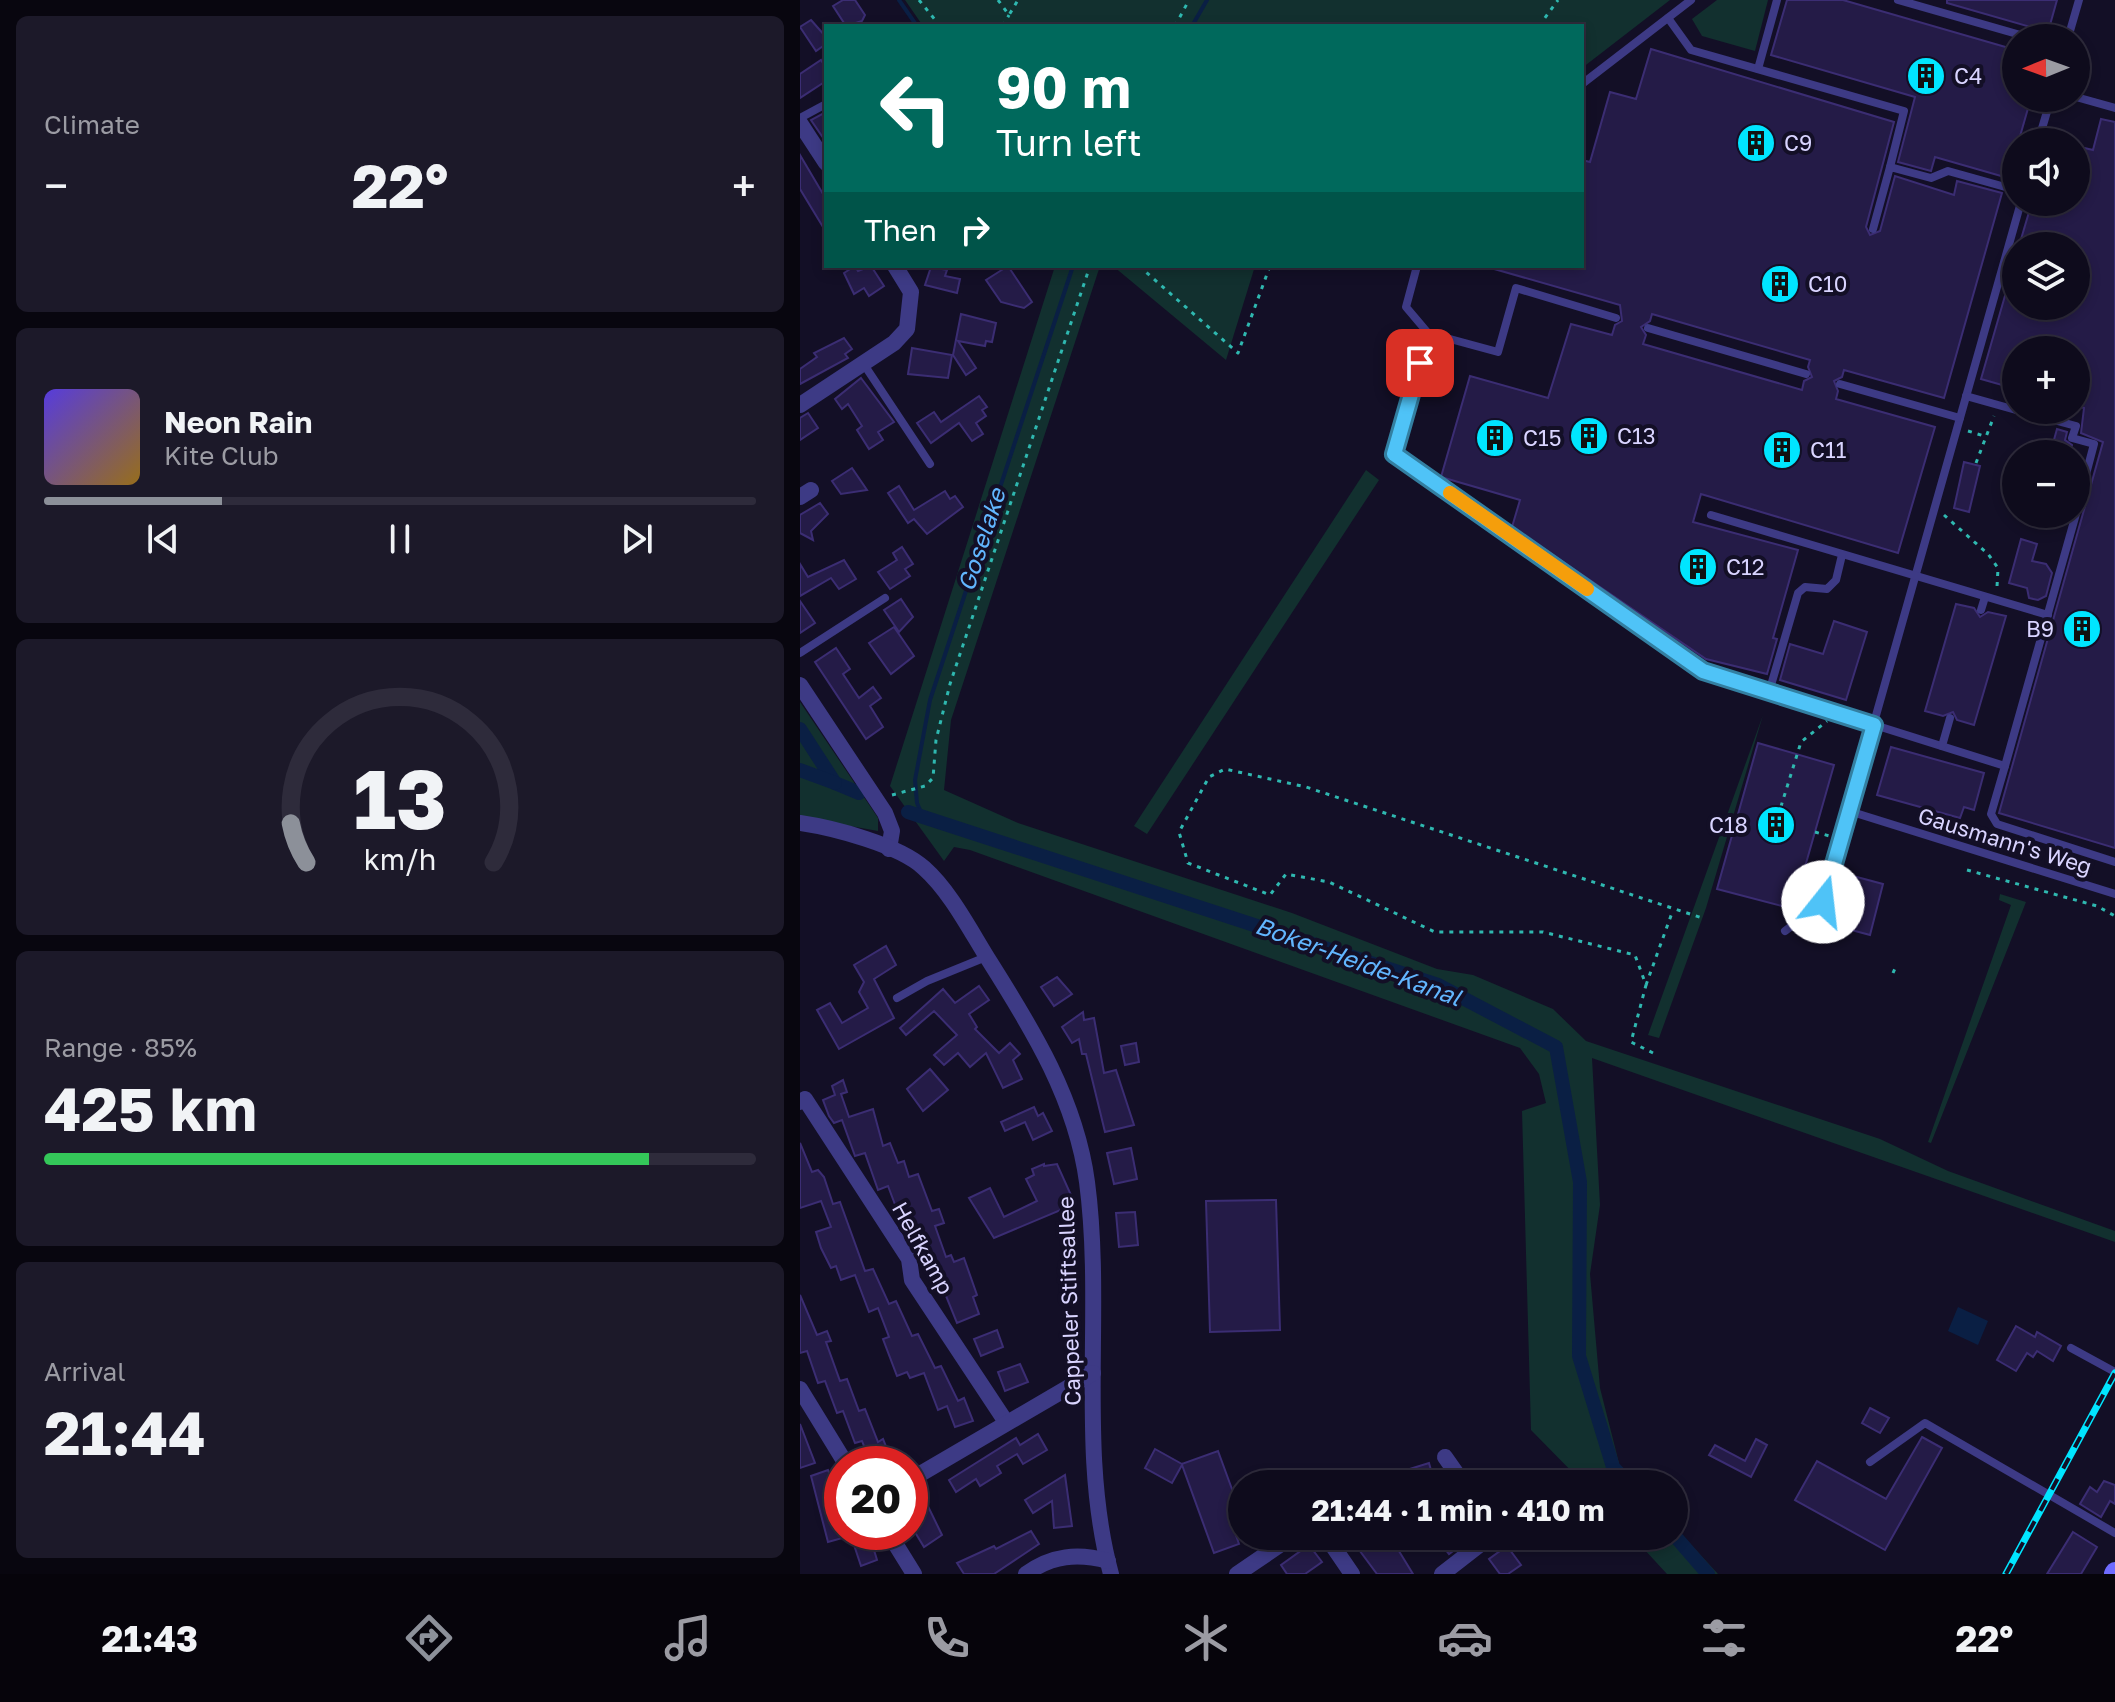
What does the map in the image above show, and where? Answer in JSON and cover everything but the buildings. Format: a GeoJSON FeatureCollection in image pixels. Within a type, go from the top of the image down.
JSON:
{"type":"FeatureCollection","features":[{"type":"Feature","properties":{"kind":"street"},"geometry":{"type":"LineString","coordinates":[[800,121],[824,160]]}},
{"type":"Feature","properties":{"kind":"street"},"geometry":{"type":"LineString","coordinates":[[800,405],[907,329],[911,292],[896,268]]}},
{"type":"Feature","properties":{"kind":"street"},"geometry":{"type":"LineString","coordinates":[[800,685],[885,813],[892,831],[889,849]]}},
{"type":"Feature","properties":{"kind":"street","name":"Cappeler Stiftsallee"},"geometry":{"type":"LineString","coordinates":[[800,823],[889,849],[924,868],[987,956],[1035,1033],[1054,1073],[1086,1178],[1092,1233],[1098,1481],[1110,1568]]}},
{"type":"Feature","properties":{"kind":"street","name":"Helfkamp"},"geometry":{"type":"LineString","coordinates":[[800,1102],[805,1099],[900,1245],[909,1259],[912,1280],[1006,1422]]}},
{"type":"Feature","properties":{"kind":"street"},"geometry":{"type":"LineString","coordinates":[[928,1469],[1093,1373]]}},
{"type":"Feature","properties":{"kind":"street"},"geometry":{"type":"LineString","coordinates":[[800,1389],[835,1446]]}},
{"type":"Feature","properties":{"kind":"street"},"geometry":{"type":"LineString","coordinates":[[1445,1457],[1454,1470]]}},
{"type":"Feature","properties":{"kind":"street"},"geometry":{"type":"LineString","coordinates":[[899,1550],[914,1574]]}},
{"type":"Feature","properties":{"kind":"street"},"geometry":{"type":"LineString","coordinates":[[1237,1574],[1272,1550]]}},
{"type":"Feature","properties":{"kind":"street"},"geometry":{"type":"LineString","coordinates":[[1336,1550],[1352,1574]]}},
{"type":"Feature","properties":{"kind":"street"},"geometry":{"type":"LineString","coordinates":[[1442,1574],[1473,1550]]}},
{"type":"Feature","properties":{"kind":"street"},"geometry":{"type":"LineString","coordinates":[[1026,1574],[1038,1565],[1082,1554],[1110,1568]]}},
{"type":"Feature","properties":{"kind":"lane"},"geometry":{"type":"LineString","coordinates":[[1584,82],[1691,0]]}},
{"type":"Feature","properties":{"kind":"lane"},"geometry":{"type":"LineString","coordinates":[[1758,69],[1777,0]]}},
{"type":"Feature","properties":{"kind":"lane"},"geometry":{"type":"LineString","coordinates":[[1898,0],[2002,30]]}},
{"type":"Feature","properties":{"kind":"lane"},"geometry":{"type":"LineString","coordinates":[[2072,24],[2079,0]]}},
{"type":"Feature","properties":{"kind":"lane"},"geometry":{"type":"LineString","coordinates":[[1668,18],[1691,50],[1904,111],[1873,229]]}},
{"type":"Feature","properties":{"kind":"lane"},"geometry":{"type":"LineString","coordinates":[[2090,101],[2115,108]]}},
{"type":"Feature","properties":{"kind":"lane"},"geometry":{"type":"LineString","coordinates":[[800,121],[824,105]]}},
{"type":"Feature","properties":{"kind":"lane"},"geometry":{"type":"LineString","coordinates":[[1890,167],[1931,178],[1948,171],[2002,186]]}},
{"type":"Feature","properties":{"kind":"lane"},"geometry":{"type":"LineString","coordinates":[[1785,931],[1823,902],[2017,216]]}},
{"type":"Feature","properties":{"kind":"lane"},"geometry":{"type":"LineString","coordinates":[[1416,268],[1406,307],[1428,333],[1498,352],[1516,288],[1616,318]]}},
{"type":"Feature","properties":{"kind":"lane"},"geometry":{"type":"LineString","coordinates":[[1648,328],[1806,374]]}},
{"type":"Feature","properties":{"kind":"lane"},"geometry":{"type":"LineString","coordinates":[[1428,333],[1394,454],[1703,671],[2005,766]]}},
{"type":"Feature","properties":{"kind":"lane"},"geometry":{"type":"LineString","coordinates":[[863,363],[930,464]]}},
{"type":"Feature","properties":{"kind":"lane"},"geometry":{"type":"LineString","coordinates":[[1840,384],[1958,423]]}},
{"type":"Feature","properties":{"kind":"lane"},"geometry":{"type":"LineString","coordinates":[[1966,396],[2002,406]]}},
{"type":"Feature","properties":{"kind":"lane"},"geometry":{"type":"LineString","coordinates":[[2069,424],[2076,426],[2072,438],[2079,440]]}},
{"type":"Feature","properties":{"kind":"lane"},"geometry":{"type":"LineString","coordinates":[[1711,515],[2048,615]]}},
{"type":"Feature","properties":{"kind":"lane"},"geometry":{"type":"LineString","coordinates":[[2072,528],[1991,814],[1997,824],[2115,862]]}},
{"type":"Feature","properties":{"kind":"lane"},"geometry":{"type":"LineString","coordinates":[[1769,692],[1798,593],[1805,587],[1827,589],[1836,580],[1842,555]]}},
{"type":"Feature","properties":{"kind":"lane"},"geometry":{"type":"LineString","coordinates":[[800,653],[885,598]]}},
{"type":"Feature","properties":{"kind":"lane"},"geometry":{"type":"LineString","coordinates":[[1981,610],[1989,598]]}},
{"type":"Feature","properties":{"kind":"lane"},"geometry":{"type":"LineString","coordinates":[[1942,746],[1950,718]]}},
{"type":"Feature","properties":{"kind":"lane","name":"Gausmann's Weg"},"geometry":{"type":"LineString","coordinates":[[1849,811],[2115,894]]}},
{"type":"Feature","properties":{"kind":"lane"},"geometry":{"type":"LineString","coordinates":[[897,998],[920,984],[987,956]]}},
{"type":"Feature","properties":{"kind":"lane"},"geometry":{"type":"LineString","coordinates":[[2071,1348],[2115,1372]]}},
{"type":"Feature","properties":{"kind":"lane"},"geometry":{"type":"LineString","coordinates":[[1870,1462],[1925,1423],[2115,1533]]}},
{"type":"Feature","properties":{"kind":"path"},"geometry":{"type":"LineString","coordinates":[[919,0],[938,24]]}},
{"type":"Feature","properties":{"kind":"path"},"geometry":{"type":"LineString","coordinates":[[998,0],[1009,15]]}},
{"type":"Feature","properties":{"kind":"path"},"geometry":{"type":"LineString","coordinates":[[1004,24],[1018,0]]}},
{"type":"Feature","properties":{"kind":"path"},"geometry":{"type":"LineString","coordinates":[[1176,24],[1189,0]]}},
{"type":"Feature","properties":{"kind":"path"},"geometry":{"type":"LineString","coordinates":[[1540,24],[1558,0]]}},
{"type":"Feature","properties":{"kind":"path"},"geometry":{"type":"LineString","coordinates":[[902,790],[925,786],[933,778],[936,740],[950,684],[1089,268]]}},
{"type":"Feature","properties":{"kind":"path"},"geometry":{"type":"LineString","coordinates":[[1141,268],[1238,353],[1269,268]]}},
{"type":"Feature","properties":{"kind":"path"},"geometry":{"type":"LineString","coordinates":[[1976,463],[1997,405]]}},
{"type":"Feature","properties":{"kind":"path"},"geometry":{"type":"LineString","coordinates":[[1958,423],[1984,436]]}},
{"type":"Feature","properties":{"kind":"path"},"geometry":{"type":"LineString","coordinates":[[1935,507],[1988,554],[1998,568],[1989,598]]}},
{"type":"Feature","properties":{"kind":"path"},"geometry":{"type":"LineString","coordinates":[[1778,816],[1801,742],[1835,713]]}},
{"type":"Feature","properties":{"kind":"path"},"geometry":{"type":"LineString","coordinates":[[1646,985],[1635,955],[1543,932],[1435,932],[1329,882],[1286,874],[1270,895],[1245,887],[1188,863],[1179,832],[1209,777],[1225,769],[1306,787],[1702,918]]}},
{"type":"Feature","properties":{"kind":"path"},"geometry":{"type":"LineString","coordinates":[[1815,832],[1841,839]]}},
{"type":"Feature","properties":{"kind":"path"},"geometry":{"type":"LineString","coordinates":[[1967,870],[2097,906],[2115,916]]}},
{"type":"Feature","properties":{"kind":"path"},"geometry":{"type":"LineString","coordinates":[[1653,1053],[1631,1042],[1646,985],[1674,908]]}},
{"type":"Feature","properties":{"kind":"path"},"geometry":{"type":"LineString","coordinates":[[1893,973],[1896,966]]}},
{"type":"Feature","properties":{"kind":"green space"},"geometry":{"type":"Polygon","coordinates":[[[905,0],[1670,0],[1584,66],[1584,24],[922,24],[905,0]]]}},
{"type":"Feature","properties":{"kind":"green space"},"geometry":{"type":"Polygon","coordinates":[[[1717,0],[1768,0],[1755,51],[1702,36],[1692,19],[1717,0]]]}},
{"type":"Feature","properties":{"kind":"green space"},"geometry":{"type":"Polygon","coordinates":[[[1054,268],[1099,268],[951,720],[944,790],[1018,823],[1292,913],[1437,969],[1473,975],[1553,1009],[1586,1041],[1880,1139],[1948,1171],[2115,1231],[2115,1242],[1592,1058],[1600,1205],[1590,1274],[1600,1388],[1623,1470],[1570,1470],[1531,1430],[1522,1111],[1546,1103],[1539,1074],[1520,1048],[970,850],[954,847],[944,861],[890,786],[1054,268]]]}},
{"type":"Feature","properties":{"kind":"green space"},"geometry":{"type":"Polygon","coordinates":[[[1115,268],[1254,268],[1226,360],[1115,268]]]}},
{"type":"Feature","properties":{"kind":"green space"},"geometry":{"type":"Polygon","coordinates":[[[1366,470],[1379,480],[1147,834],[1134,826],[1366,470]]]}},
{"type":"Feature","properties":{"kind":"green space"},"geometry":{"type":"Polygon","coordinates":[[[800,702],[878,818],[878,831],[800,817],[800,702]]]}},
{"type":"Feature","properties":{"kind":"green space"},"geometry":{"type":"Polygon","coordinates":[[[1763,715],[1706,908],[1659,1038],[1648,1035],[1763,715]]]}},
{"type":"Feature","properties":{"kind":"green space"},"geometry":{"type":"Polygon","coordinates":[[[2000,894],[2026,902],[1931,1143],[1928,1142],[2011,905],[1999,900],[2000,894]]]}},
{"type":"Feature","properties":{"kind":"green space"},"geometry":{"type":"Polygon","coordinates":[[[1688,1541],[1718,1574],[1667,1574],[1645,1550],[1688,1550],[1688,1541]]]}},
{"type":"Feature","properties":{"kind":"water"},"geometry":{"type":"Polygon","coordinates":[[[1958,1307],[1988,1321],[1978,1345],[1948,1331],[1958,1307]]]}},
{"type":"Feature","properties":{"kind":"waterway"},"geometry":{"type":"LineString","coordinates":[[899,0],[916,24]]}},
{"type":"Feature","properties":{"kind":"waterway","name":"Goselake"},"geometry":{"type":"LineString","coordinates":[[1193,24],[1207,0]]}},
{"type":"Feature","properties":{"kind":"waterway","name":"Goselake"},"geometry":{"type":"LineString","coordinates":[[923,817],[917,803],[915,780],[930,700],[1072,268]]}},
{"type":"Feature","properties":{"kind":"waterway","name":"Boker-Heide-Kanal"},"geometry":{"type":"LineString","coordinates":[[800,729],[835,783],[859,793]]}},
{"type":"Feature","properties":{"kind":"waterway"},"geometry":{"type":"LineString","coordinates":[[800,770],[835,783]]}},
{"type":"Feature","properties":{"kind":"waterway","name":"Boker-Heide-Kanal"},"geometry":{"type":"LineString","coordinates":[[908,812],[1438,985],[1556,1047],[1580,1182],[1579,1356],[1616,1470]]}},
{"type":"Feature","properties":{"kind":"waterway","name":"Boker-Heide-Kanal"},"geometry":{"type":"LineString","coordinates":[[1687,1550],[1708,1574]]}},
{"type":"Feature","properties":{"kind":"railway"},"geometry":{"type":"LineString","coordinates":[[2006,1574],[2115,1373]]}},
{"type":"Feature","properties":{"kind":"slow traffic"},"geometry":{"type":"LineString","coordinates":[[1450,493],[1587,589]]}},
{"type":"Feature","properties":{"kind":"place","name":"C4"},"geometry":{"type":"Point","coordinates":[1926,76]}},
{"type":"Feature","properties":{"kind":"place","name":"C9"},"geometry":{"type":"Point","coordinates":[1756,143]}},
{"type":"Feature","properties":{"kind":"place","name":"C10"},"geometry":{"type":"Point","coordinates":[1780,284]}},
{"type":"Feature","properties":{"kind":"place","name":"C13"},"geometry":{"type":"Point","coordinates":[1589,436]}},
{"type":"Feature","properties":{"kind":"place","name":"C15"},"geometry":{"type":"Point","coordinates":[1495,438]}},
{"type":"Feature","properties":{"kind":"place","name":"C11"},"geometry":{"type":"Point","coordinates":[1782,450]}},
{"type":"Feature","properties":{"kind":"place","name":"C12"},"geometry":{"type":"Point","coordinates":[1698,567]}},
{"type":"Feature","properties":{"kind":"place","name":"B9"},"geometry":{"type":"Point","coordinates":[2082,629]}},
{"type":"Feature","properties":{"kind":"place","name":"C18"},"geometry":{"type":"Point","coordinates":[1776,825]}},
{"type":"Feature","properties":{"kind":"route"},"geometry":{"type":"LineString","coordinates":[[1420,363],[1394,454],[1703,671],[1874,725],[1823,902]]}}]}
